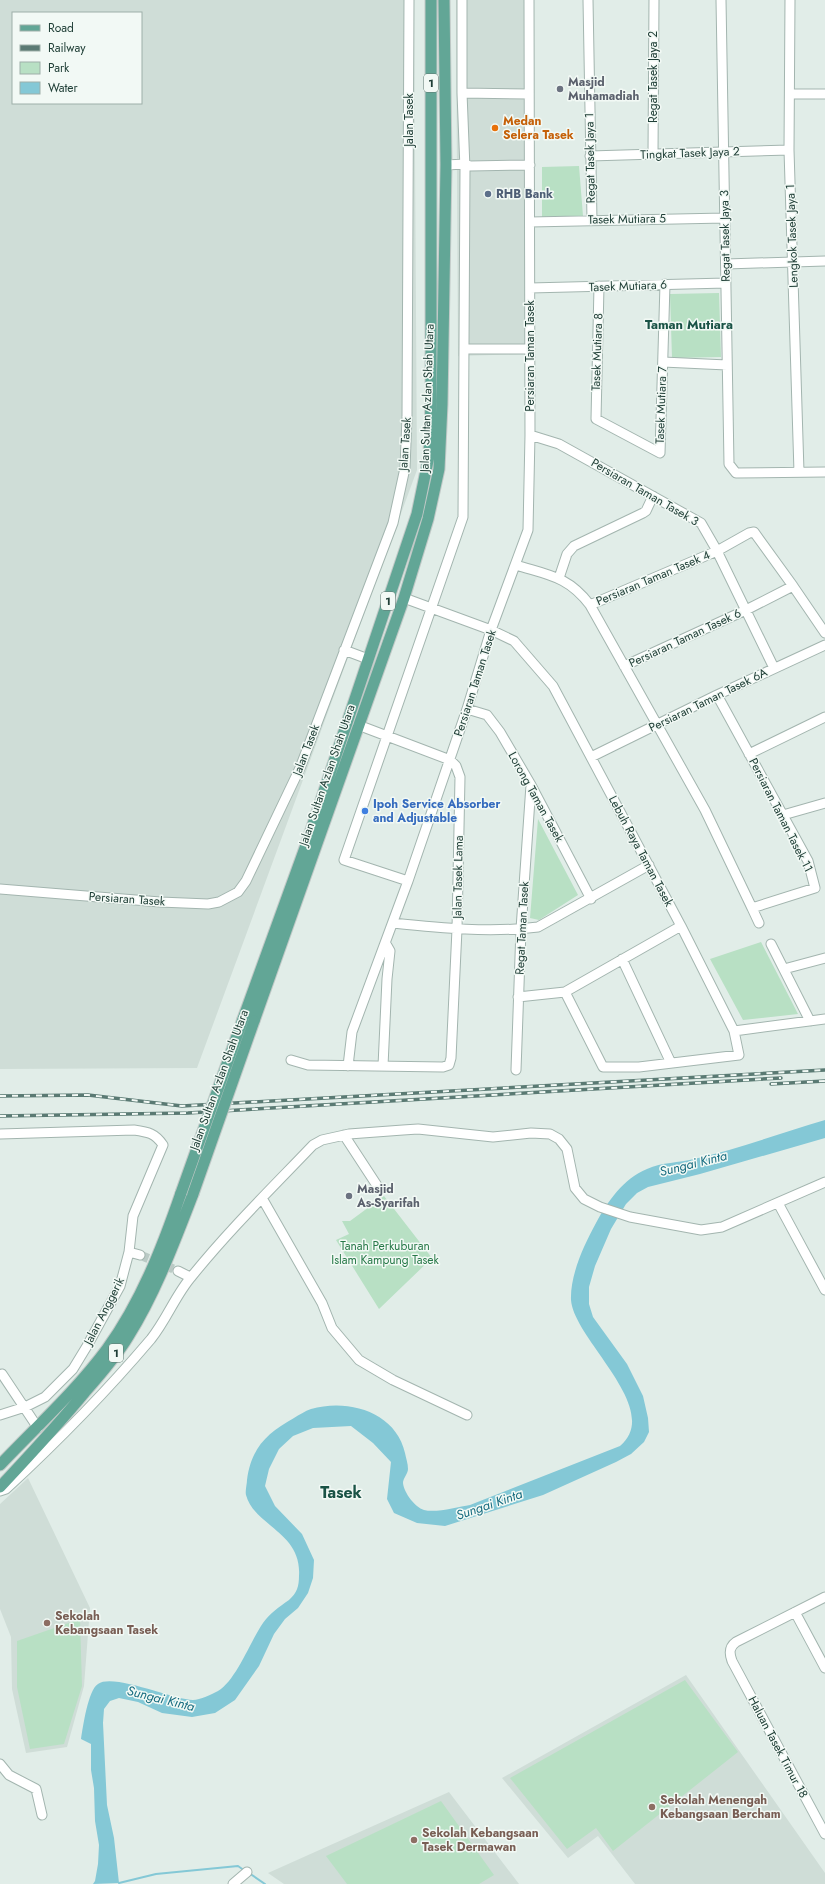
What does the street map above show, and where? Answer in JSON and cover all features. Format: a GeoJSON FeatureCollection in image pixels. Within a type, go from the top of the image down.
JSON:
{"type":"FeatureCollection","features":[{"type":"Feature","properties":{"kind":"main road","name":"Jalan Sultan Azlan Shah Utara"},"geometry":{"type":"LineString","coordinates":[[249,1020],[417,514],[429,456],[431,401],[432,0]]}},
{"type":"Feature","properties":{"kind":"main road","name":"Jalan Sultan Azlan Shah Utara"},"geometry":{"type":"LineString","coordinates":[[0,1487],[102,1373],[128,1338],[152,1295],[167,1262],[187,1193],[404,598],[428,519],[439,469],[442,404],[444,0]]}},
{"type":"Feature","properties":{"kind":"main road"},"geometry":{"type":"LineString","coordinates":[[431,146],[434,159],[444,168],[436,172],[434,200],[431,204]]}},
{"type":"Feature","properties":{"kind":"main road","name":"Jalan Sultan Azlan Shah Utara"},"geometry":{"type":"LineString","coordinates":[[0,1465],[38,1428],[79,1384],[107,1348],[130,1314],[149,1277],[187,1193]]}},
{"type":"Feature","properties":{"kind":"street","name":"Jalan Tasek"},"geometry":{"type":"LineString","coordinates":[[246,881],[300,768],[393,523],[405,468],[407,417],[409,0]]}},
{"type":"Feature","properties":{"kind":"street"},"geometry":{"type":"LineString","coordinates":[[408,881],[344,860],[463,517],[467,166],[462,93],[462,0]]}},
{"type":"Feature","properties":{"kind":"street","name":"Persiaran Taman Tasek"},"geometry":{"type":"LineString","coordinates":[[348,1066],[352,1032],[386,944],[450,760],[491,630],[528,530],[530,435],[529,0]]}},
{"type":"Feature","properties":{"kind":"street","name":"Regat Tasek Jaya 1"},"geometry":{"type":"LineString","coordinates":[[588,0],[592,220]]}},
{"type":"Feature","properties":{"kind":"street","name":"Regat Tasek Jaya 2"},"geometry":{"type":"LineString","coordinates":[[654,0],[654,154]]}},
{"type":"Feature","properties":{"kind":"street","name":"Regat Tasek Jaya 3"},"geometry":{"type":"LineString","coordinates":[[721,0],[729,464],[732,470],[736,473],[799,472]]}},
{"type":"Feature","properties":{"kind":"street","name":"Lengkok Tasek Jaya 1"},"geometry":{"type":"LineString","coordinates":[[790,0],[789,150],[799,472]]}},
{"type":"Feature","properties":{"kind":"street"},"geometry":{"type":"LineString","coordinates":[[462,93],[529,94]]}},
{"type":"Feature","properties":{"kind":"street"},"geometry":{"type":"LineString","coordinates":[[790,94],[825,94]]}},
{"type":"Feature","properties":{"kind":"street","name":"Tingkat Tasek Jaya 2"},"geometry":{"type":"LineString","coordinates":[[590,156],[789,150]]}},
{"type":"Feature","properties":{"kind":"street"},"geometry":{"type":"LineString","coordinates":[[444,168],[530,165]]}},
{"type":"Feature","properties":{"kind":"street","name":"Tasek Mutiara 5"},"geometry":{"type":"LineString","coordinates":[[530,222],[725,218]]}},
{"type":"Feature","properties":{"kind":"street"},"geometry":{"type":"LineString","coordinates":[[726,264],[825,261]]}},
{"type":"Feature","properties":{"kind":"street","name":"Tasek Mutiara 6"},"geometry":{"type":"LineString","coordinates":[[530,288],[726,283]]}},
{"type":"Feature","properties":{"kind":"street","name":"Tasek Mutiara 7"},"geometry":{"type":"LineString","coordinates":[[596,419],[660,453],[665,284]]}},
{"type":"Feature","properties":{"kind":"street","name":"Tasek Mutiara 8"},"geometry":{"type":"LineString","coordinates":[[596,419],[599,286]]}},
{"type":"Feature","properties":{"kind":"street"},"geometry":{"type":"LineString","coordinates":[[464,349],[530,349]]}},
{"type":"Feature","properties":{"kind":"street"},"geometry":{"type":"LineString","coordinates":[[663,362],[727,365]]}},
{"type":"Feature","properties":{"kind":"street","name":"Persiaran Taman Tasek 3"},"geometry":{"type":"LineString","coordinates":[[530,435],[559,444],[701,523],[717,551],[774,668]]}},
{"type":"Feature","properties":{"kind":"street"},"geometry":{"type":"LineString","coordinates":[[799,472],[825,472]]}},
{"type":"Feature","properties":{"kind":"street"},"geometry":{"type":"LineString","coordinates":[[559,578],[567,554],[574,546],[643,513],[646,511],[654,496]]}},
{"type":"Feature","properties":{"kind":"street","name":"Persiaran Taman Tasek 4"},"geometry":{"type":"LineString","coordinates":[[590,605],[717,551],[749,533],[754,532],[794,586]]}},
{"type":"Feature","properties":{"kind":"street"},"geometry":{"type":"LineString","coordinates":[[516,565],[559,578],[574,586],[590,605],[715,832],[758,923]]}},
{"type":"Feature","properties":{"kind":"street"},"geometry":{"type":"LineString","coordinates":[[794,586],[825,633]]}},
{"type":"Feature","properties":{"kind":"street","name":"Persiaran Taman Tasek 6"},"geometry":{"type":"LineString","coordinates":[[624,666],[746,610],[794,586]]}},
{"type":"Feature","properties":{"kind":"street","name":"Lebuh Raya Taman Tasek"},"geometry":{"type":"LineString","coordinates":[[404,598],[491,630],[517,644],[553,686],[649,865],[734,1031],[739,1056],[672,1062],[639,1067],[603,1067],[565,992]]}},
{"type":"Feature","properties":{"kind":"street","name":"Persiaran Taman Tasek 6A"},"geometry":{"type":"LineString","coordinates":[[591,757],[717,695],[825,645]]}},
{"type":"Feature","properties":{"kind":"street"},"geometry":{"type":"LineString","coordinates":[[344,650],[368,659]]}},
{"type":"Feature","properties":{"kind":"street","name":"Persiaran Taman Tasek 11"},"geometry":{"type":"LineString","coordinates":[[717,695],[808,861],[815,888],[752,908]]}},
{"type":"Feature","properties":{"kind":"street","name":"Lorong Taman Tasek"},"geometry":{"type":"LineString","coordinates":[[467,709],[482,712],[492,720],[531,785],[591,899]]}},
{"type":"Feature","properties":{"kind":"street"},"geometry":{"type":"LineString","coordinates":[[749,754],[825,717]]}},
{"type":"Feature","properties":{"kind":"street"},"geometry":{"type":"LineString","coordinates":[[358,725],[450,760]]}},
{"type":"Feature","properties":{"kind":"street","name":"Jalan Tasek Lama"},"geometry":{"type":"LineString","coordinates":[[383,1066],[443,1067],[449,1065],[451,1058],[457,930],[460,777],[456,766],[450,760]]}},
{"type":"Feature","properties":{"kind":"street","name":"Regat Taman Tasek"},"geometry":{"type":"LineString","coordinates":[[516,1070],[521,930],[531,785]]}},
{"type":"Feature","properties":{"kind":"street"},"geometry":{"type":"LineString","coordinates":[[783,815],[825,803]]}},
{"type":"Feature","properties":{"kind":"street"},"geometry":{"type":"LineString","coordinates":[[392,924],[457,930],[521,930],[538,927],[591,899],[649,865]]}},
{"type":"Feature","properties":{"kind":"street","name":"Persiaran Tasek"},"geometry":{"type":"LineString","coordinates":[[0,889],[160,902],[208,904],[219,902],[238,892],[246,881]]}},
{"type":"Feature","properties":{"kind":"street"},"geometry":{"type":"LineString","coordinates":[[815,888],[825,886]]}},
{"type":"Feature","properties":{"kind":"street"},"geometry":{"type":"LineString","coordinates":[[518,997],[565,992],[681,926]]}},
{"type":"Feature","properties":{"kind":"street"},"geometry":{"type":"LineString","coordinates":[[291,1060],[308,1065],[383,1066],[387,979],[390,951],[386,944]]}},
{"type":"Feature","properties":{"kind":"street"},"geometry":{"type":"LineString","coordinates":[[771,944],[810,1022]]}},
{"type":"Feature","properties":{"kind":"street"},"geometry":{"type":"LineString","coordinates":[[784,969],[825,958]]}},
{"type":"Feature","properties":{"kind":"street"},"geometry":{"type":"LineString","coordinates":[[622,959],[672,1062]]}},
{"type":"Feature","properties":{"kind":"street"},"geometry":{"type":"LineString","coordinates":[[375,973],[387,979]]}},
{"type":"Feature","properties":{"kind":"street"},"geometry":{"type":"LineString","coordinates":[[734,1031],[825,1019]]}},
{"type":"Feature","properties":{"kind":"street"},"geometry":{"type":"LineString","coordinates":[[0,1491],[6,1489],[33,1464],[151,1338],[167,1318],[190,1277],[262,1198],[314,1145],[322,1140],[344,1135],[418,1129],[492,1137],[531,1133],[550,1134],[559,1139],[566,1149],[572,1178],[579,1195],[600,1207],[630,1217],[701,1230],[722,1227],[825,1182]]}},
{"type":"Feature","properties":{"kind":"street","name":"Jalan Anggerik"},"geometry":{"type":"LineString","coordinates":[[0,1134],[134,1130],[152,1133],[163,1145],[134,1216],[129,1252],[120,1286],[73,1369],[45,1397],[25,1407],[0,1415]]}},
{"type":"Feature","properties":{"kind":"street"},"geometry":{"type":"LineString","coordinates":[[344,1135],[378,1187]]}},
{"type":"Feature","properties":{"kind":"street"},"geometry":{"type":"LineString","coordinates":[[262,1198],[322,1303],[332,1328],[359,1360],[393,1380],[467,1415]]}},
{"type":"Feature","properties":{"kind":"street"},"geometry":{"type":"LineString","coordinates":[[778,1203],[825,1290]]}},
{"type":"Feature","properties":{"kind":"street"},"geometry":{"type":"LineString","coordinates":[[129,1252],[140,1255]]}},
{"type":"Feature","properties":{"kind":"street"},"geometry":{"type":"LineString","coordinates":[[178,1271],[190,1277]]}},
{"type":"Feature","properties":{"kind":"street"},"geometry":{"type":"LineString","coordinates":[[2,1374],[4,1380],[18,1396],[38,1428]]}},
{"type":"Feature","properties":{"kind":"street"},"geometry":{"type":"LineString","coordinates":[[33,1464],[36,1447]]}},
{"type":"Feature","properties":{"kind":"street"},"geometry":{"type":"LineString","coordinates":[[825,1597],[795,1612],[825,1668]]}},
{"type":"Feature","properties":{"kind":"street","name":"Haluan Tasek Timur 18"},"geometry":{"type":"LineString","coordinates":[[795,1612],[733,1643],[730,1650],[732,1660],[824,1832]]}},
{"type":"Feature","properties":{"kind":"street"},"geometry":{"type":"LineString","coordinates":[[0,1764],[9,1775],[36,1789],[42,1815]]}},
{"type":"Feature","properties":{"kind":"street"},"geometry":{"type":"LineString","coordinates":[[233,1884],[247,1872]]}},
{"type":"Feature","properties":{"kind":"shaded area"},"geometry":{"type":"Polygon","coordinates":[[[0,0],[414,0],[417,470],[197,1068],[0,1069],[0,0]]]}},
{"type":"Feature","properties":{"kind":"shaded area"},"geometry":{"type":"Polygon","coordinates":[[[456,0],[533,0],[533,354],[458,356],[456,0]]]}},
{"type":"Feature","properties":{"kind":"shaded area","name":"Sekolah Kebangsaan Tasek"},"geometry":{"type":"Polygon","coordinates":[[[28,1478],[90,1608],[84,1686],[67,1747],[26,1753],[12,1689],[11,1637],[0,1609],[0,1504],[28,1478]]]}},
{"type":"Feature","properties":{"kind":"shaded area","name":"Sekolah Menengah Kebangsaan Bercham"},"geometry":{"type":"Polygon","coordinates":[[[686,1675],[825,1873],[825,1884],[635,1884],[598,1836],[568,1858],[502,1778],[686,1675]]]}},
{"type":"Feature","properties":{"kind":"shaded area","name":"Sekolah Kebangsaan Tasek Dermawan"},"geometry":{"type":"Polygon","coordinates":[[[449,1792],[519,1884],[284,1884],[268,1873],[449,1792]]]}},
{"type":"Feature","properties":{"kind":"green space"},"geometry":{"type":"Polygon","coordinates":[[[579,166],[583,216],[542,217],[542,167],[579,166]]]}},
{"type":"Feature","properties":{"kind":"green space"},"geometry":{"type":"Polygon","coordinates":[[[719,293],[721,357],[672,358],[670,294],[719,293]]]}},
{"type":"Feature","properties":{"kind":"green space"},"geometry":{"type":"Polygon","coordinates":[[[538,819],[578,895],[539,920],[530,918],[538,819]]]}},
{"type":"Feature","properties":{"kind":"green space"},"geometry":{"type":"Polygon","coordinates":[[[761,942],[798,1014],[743,1020],[710,959],[761,942]]]}},
{"type":"Feature","properties":{"kind":"green space","name":"Tanah Perkuburan Islam Kampung Tasek"},"geometry":{"type":"Polygon","coordinates":[[[384,1196],[432,1258],[379,1309],[336,1240],[349,1234],[342,1221],[350,1221],[384,1196]]]}},
{"type":"Feature","properties":{"kind":"green space"},"geometry":{"type":"Polygon","coordinates":[[[80,1619],[82,1686],[64,1744],[30,1749],[17,1687],[17,1641],[80,1619]]]}},
{"type":"Feature","properties":{"kind":"green space"},"geometry":{"type":"Polygon","coordinates":[[[685,1680],[738,1752],[613,1851],[596,1828],[567,1849],[510,1778],[685,1680]]]}},
{"type":"Feature","properties":{"kind":"green space","name":"Sekolah Kebangsaan Tasek Dermawan"},"geometry":{"type":"Polygon","coordinates":[[[441,1801],[494,1875],[479,1884],[347,1884],[326,1856],[441,1801]]]}},
{"type":"Feature","properties":{"kind":"water","name":"Sungai Kinta"},"geometry":{"type":"Polygon","coordinates":[[[825,1120],[825,1138],[700,1174],[648,1187],[637,1193],[626,1204],[611,1229],[595,1266],[589,1287],[589,1304],[593,1317],[627,1364],[643,1396],[648,1418],[649,1432],[644,1442],[631,1454],[543,1495],[445,1526],[417,1523],[394,1513],[387,1499],[391,1462],[373,1443],[351,1426],[313,1428],[293,1436],[279,1449],[269,1469],[265,1486],[275,1506],[302,1534],[314,1560],[313,1578],[308,1593],[298,1608],[285,1619],[274,1634],[259,1666],[235,1700],[215,1713],[192,1717],[162,1713],[138,1702],[119,1698],[110,1701],[104,1709],[103,1723],[107,1805],[114,1838],[119,1883],[93,1884],[95,1881],[98,1864],[99,1845],[95,1821],[94,1788],[91,1770],[91,1744],[81,1739],[86,1709],[94,1688],[98,1684],[117,1682],[193,1700],[218,1691],[225,1686],[237,1670],[258,1630],[266,1619],[275,1610],[289,1600],[297,1589],[299,1580],[298,1561],[293,1549],[286,1539],[258,1515],[251,1506],[246,1495],[247,1480],[252,1459],[268,1436],[302,1413],[311,1409],[325,1406],[340,1405],[355,1407],[381,1418],[392,1427],[400,1439],[405,1453],[408,1471],[403,1483],[405,1491],[417,1506],[429,1511],[470,1505],[620,1446],[631,1431],[631,1413],[625,1394],[586,1334],[576,1316],[571,1300],[571,1290],[575,1270],[591,1232],[611,1199],[623,1185],[638,1173],[647,1169],[743,1146],[825,1120]]]}},
{"type":"Feature","properties":{"kind":"waterway"},"geometry":{"type":"LineString","coordinates":[[119,1883],[156,1874],[238,1866],[245,1871]]}},
{"type":"Feature","properties":{"kind":"waterway"},"geometry":{"type":"LineString","coordinates":[[249,1873],[265,1884]]}},
{"type":"Feature","properties":{"kind":"tunnel"},"geometry":{"type":"LineString","coordinates":[[140,1255],[178,1271]]}},
{"type":"Feature","properties":{"kind":"railway"},"geometry":{"type":"LineString","coordinates":[[0,1096],[88,1095],[182,1106],[825,1070]]}},
{"type":"Feature","properties":{"kind":"railway"},"geometry":{"type":"LineString","coordinates":[[0,1116],[188,1113],[781,1078]]}},
{"type":"Feature","properties":{"kind":"railway"},"geometry":{"type":"LineString","coordinates":[[771,1084],[825,1081]]}},
{"type":"Feature","properties":{"kind":"place","name":"Masjid Muhamadiah"},"geometry":{"type":"Point","coordinates":[560,89]}},
{"type":"Feature","properties":{"kind":"place","name":"Medan Selera Tasek"},"geometry":{"type":"Point","coordinates":[495,128]}},
{"type":"Feature","properties":{"kind":"place","name":"RHB Bank"},"geometry":{"type":"Point","coordinates":[488,194]}},
{"type":"Feature","properties":{"kind":"place","name":"Ipoh Service Absorber and Adjustable"},"geometry":{"type":"Point","coordinates":[365,811]}},
{"type":"Feature","properties":{"kind":"place","name":"Masjid As-Syarifah"},"geometry":{"type":"Point","coordinates":[349,1196]}},
{"type":"Feature","properties":{"kind":"place","name":"Sekolah Kebangsaan Tasek"},"geometry":{"type":"Point","coordinates":[47,1623]}},
{"type":"Feature","properties":{"kind":"place","name":"Sekolah Menengah Kebangsaan Bercham"},"geometry":{"type":"Point","coordinates":[652,1807]}},
{"type":"Feature","properties":{"kind":"place","name":"Sekolah Kebangsaan Tasek Dermawan"},"geometry":{"type":"Point","coordinates":[414,1840]}},
{"type":"Feature","properties":{"kind":"district","name":"Taman Mutiara"},"geometry":{"type":"Point","coordinates":[689,324]}},
{"type":"Feature","properties":{"kind":"district","name":"Tasek"},"geometry":{"type":"Point","coordinates":[341,1492]}}]}
